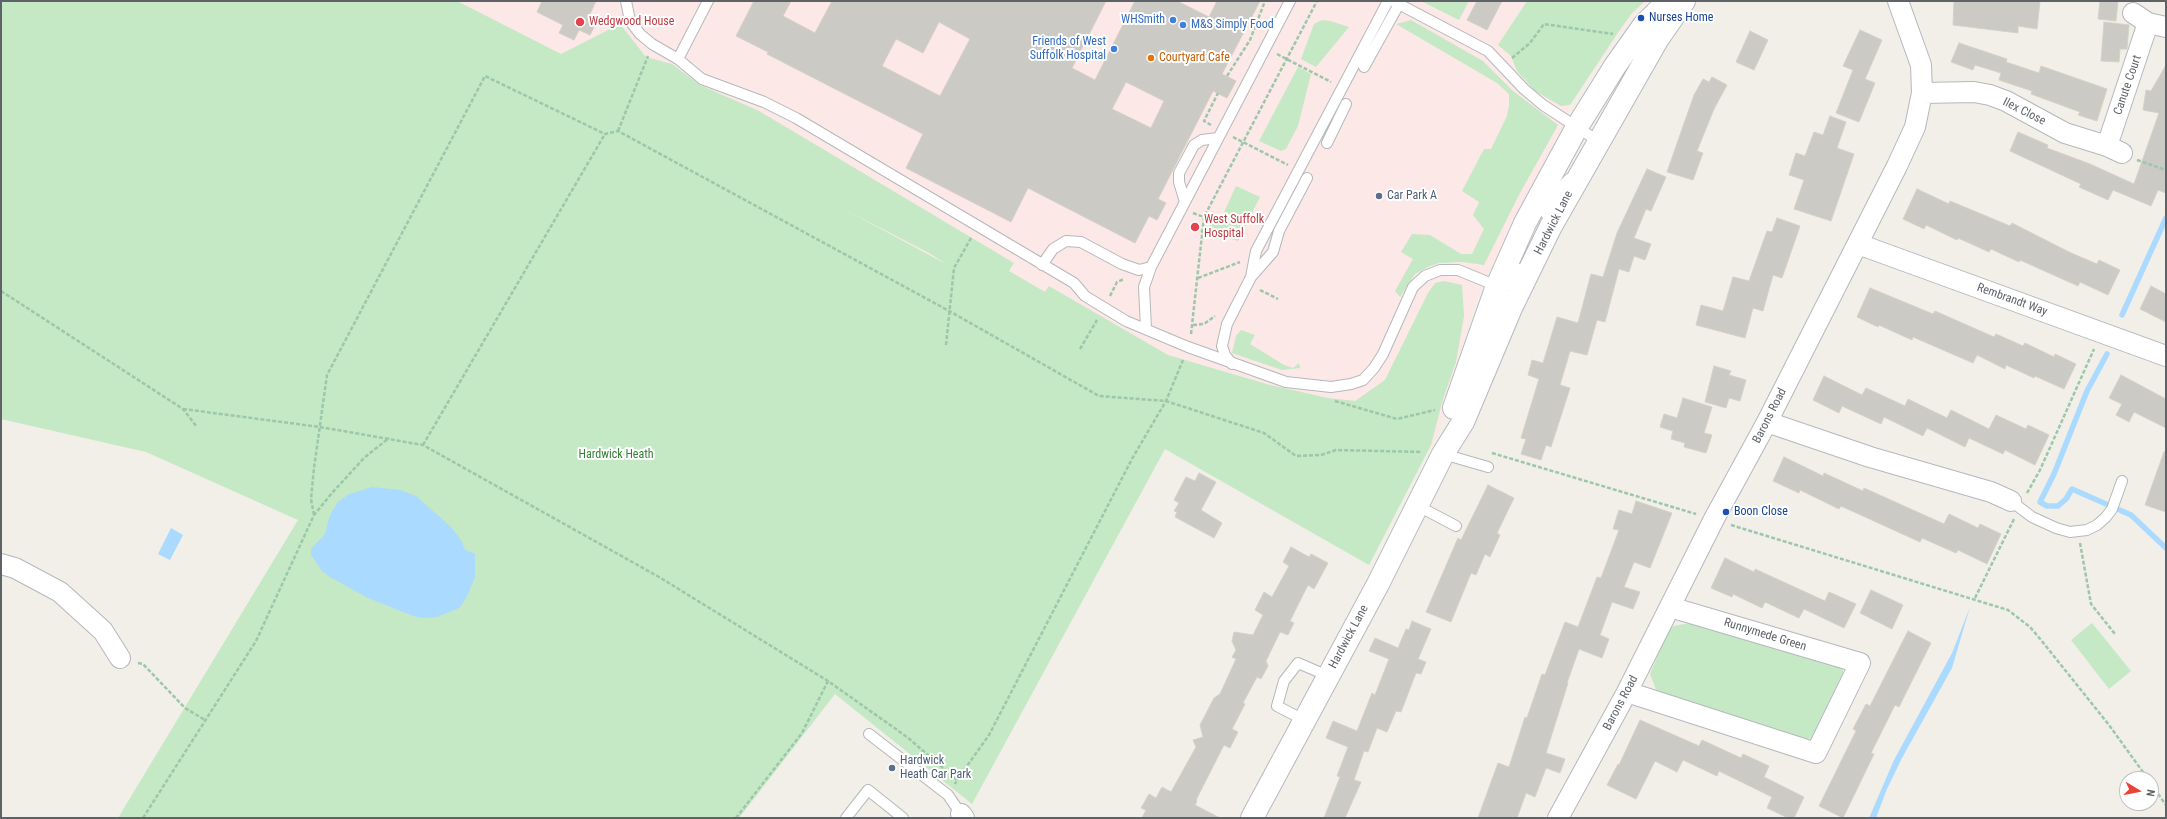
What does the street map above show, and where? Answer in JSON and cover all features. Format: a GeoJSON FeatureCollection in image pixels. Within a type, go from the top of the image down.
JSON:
{"type":"FeatureCollection","features":[{"type":"Feature","properties":{"kind":"street","name":"Hardwick Lane"},"geometry":{"type":"LineString","coordinates":[[1252,818],[1418,506],[1471,360],[1489,283],[1525,223],[1571,123],[1594,101],[1644,24],[1668,1]]}},
{"type":"Feature","properties":{"kind":"street","name":"Hardwick Lane"},"geometry":{"type":"LineString","coordinates":[[1437,453],[1463,422],[1511,308],[1551,226],[1657,40],[1684,1]]}},
{"type":"Feature","properties":{"kind":"street","name":"Barons Road"},"geometry":{"type":"LineString","coordinates":[[1558,818],[1627,692],[1714,519],[1767,422],[1858,244],[1915,127],[1922,93],[1921,65],[1898,1]]}},
{"type":"Feature","properties":{"kind":"street","name":"Canute Court"},"geometry":{"type":"LineString","coordinates":[[2114,150],[2149,21]]}},
{"type":"Feature","properties":{"kind":"street","name":"Ilex Close"},"geometry":{"type":"LineString","coordinates":[[1922,93],[1974,92],[1990,95],[2006,101],[2065,133],[2114,150]]}},
{"type":"Feature","properties":{"kind":"street","name":"Rembrandt Way"},"geometry":{"type":"LineString","coordinates":[[1858,244],[2166,356]]}},
{"type":"Feature","properties":{"kind":"street"},"geometry":{"type":"LineString","coordinates":[[1767,422],[1870,457],[1994,485],[2015,505]]}},
{"type":"Feature","properties":{"kind":"street"},"geometry":{"type":"LineString","coordinates":[[1,564],[15,568],[60,592],[103,631],[120,658]]}},
{"type":"Feature","properties":{"kind":"street","name":"Runnymede Green"},"geometry":{"type":"LineString","coordinates":[[1627,692],[1812,762],[1864,658],[1670,607]]}},
{"type":"Feature","properties":{"kind":"lane"},"geometry":{"type":"LineString","coordinates":[[626,1],[630,21],[640,34],[652,44],[678,59],[702,79],[729,88],[783,111],[1074,283],[1085,296],[1126,321],[1146,328],[1188,348],[1232,364],[1286,382],[1306,385],[1331,387],[1351,384],[1364,380],[1383,354],[1413,287],[1425,276],[1440,270],[1458,270],[1473,274],[1489,283],[1507,285],[1513,280],[1558,190],[1590,156],[1592,137],[1543,105],[1524,89],[1488,51],[1396,3],[1364,67]]}},
{"type":"Feature","properties":{"kind":"lane"},"geometry":{"type":"LineString","coordinates":[[678,59],[708,1]]}},
{"type":"Feature","properties":{"kind":"lane"},"geometry":{"type":"LineString","coordinates":[[1146,328],[1144,292],[1151,267],[1290,1]]}},
{"type":"Feature","properties":{"kind":"lane"},"geometry":{"type":"LineString","coordinates":[[1251,277],[1256,251],[1388,1]]}},
{"type":"Feature","properties":{"kind":"lane"},"geometry":{"type":"LineString","coordinates":[[1327,143],[1346,104]]}},
{"type":"Feature","properties":{"kind":"lane"},"geometry":{"type":"LineString","coordinates":[[1185,202],[1179,182],[1179,174],[1185,162],[1194,145],[1202,140],[1218,138]]}},
{"type":"Feature","properties":{"kind":"lane"},"geometry":{"type":"LineString","coordinates":[[1232,364],[1225,355],[1222,346],[1227,324],[1251,277],[1273,252],[1279,231],[1307,178]]}},
{"type":"Feature","properties":{"kind":"lane"},"geometry":{"type":"LineString","coordinates":[[1042,265],[1053,249],[1066,241],[1081,242],[1122,264],[1139,270],[1151,267]]}},
{"type":"Feature","properties":{"kind":"lane"},"geometry":{"type":"LineString","coordinates":[[1437,453],[1488,467]]}},
{"type":"Feature","properties":{"kind":"lane"},"geometry":{"type":"LineString","coordinates":[[2015,505],[2032,518],[2043,523],[2070,532],[2087,530],[2097,525],[2112,509],[2122,481]]}},
{"type":"Feature","properties":{"kind":"lane"},"geometry":{"type":"LineString","coordinates":[[1418,506],[1456,526]]}},
{"type":"Feature","properties":{"kind":"lane"},"geometry":{"type":"LineString","coordinates":[[1304,720],[1277,706],[1284,681],[1298,663],[1328,676]]}},
{"type":"Feature","properties":{"kind":"lane"},"geometry":{"type":"LineString","coordinates":[[869,734],[948,795],[961,817]]}},
{"type":"Feature","properties":{"kind":"lane"},"geometry":{"type":"LineString","coordinates":[[846,818],[868,790],[903,818]]}},
{"type":"Feature","properties":{"kind":"path"},"geometry":{"type":"LineString","coordinates":[[1227,76],[1250,40],[1265,1]]}},
{"type":"Feature","properties":{"kind":"path"},"geometry":{"type":"LineString","coordinates":[[948,795],[989,735],[1133,457],[1166,401],[1188,348],[1198,278],[1204,217],[1317,1]]}},
{"type":"Feature","properties":{"kind":"path"},"geometry":{"type":"LineString","coordinates":[[1505,55],[1510,59],[1530,43],[1544,24],[1614,34]]}},
{"type":"Feature","properties":{"kind":"path"},"geometry":{"type":"LineString","coordinates":[[618,132],[648,56]]}},
{"type":"Feature","properties":{"kind":"path"},"geometry":{"type":"LineString","coordinates":[[1290,61],[1335,84]]}},
{"type":"Feature","properties":{"kind":"path"},"geometry":{"type":"LineString","coordinates":[[314,515],[311,499],[328,376],[485,76],[605,134],[618,132],[951,312],[1099,396],[1166,401],[1264,433],[1296,456],[1321,455],[1336,450],[1437,453]]}},
{"type":"Feature","properties":{"kind":"path"},"geometry":{"type":"LineString","coordinates":[[423,444],[605,134]]}},
{"type":"Feature","properties":{"kind":"path"},"geometry":{"type":"LineString","coordinates":[[1253,147],[1292,167]]}},
{"type":"Feature","properties":{"kind":"path"},"geometry":{"type":"LineString","coordinates":[[2114,150],[2166,170]]}},
{"type":"Feature","properties":{"kind":"path"},"geometry":{"type":"LineString","coordinates":[[946,344],[951,312],[954,268],[977,226]]}},
{"type":"Feature","properties":{"kind":"path"},"geometry":{"type":"LineString","coordinates":[[1198,278],[1246,259]]}},
{"type":"Feature","properties":{"kind":"path"},"geometry":{"type":"LineString","coordinates":[[1,291],[183,409],[197,427]]}},
{"type":"Feature","properties":{"kind":"path"},"geometry":{"type":"LineString","coordinates":[[1975,598],[2015,505],[2040,470],[2102,332]]}},
{"type":"Feature","properties":{"kind":"path"},"geometry":{"type":"LineString","coordinates":[[1333,400],[1397,419],[1448,406],[1455,406]]}},
{"type":"Feature","properties":{"kind":"path"},"geometry":{"type":"LineString","coordinates":[[183,409],[320,426],[423,444],[659,577],[828,681],[907,737],[958,780]]}},
{"type":"Feature","properties":{"kind":"path"},"geometry":{"type":"LineString","coordinates":[[143,818],[256,640],[314,515],[332,492],[364,458],[389,438]]}},
{"type":"Feature","properties":{"kind":"path"},"geometry":{"type":"LineString","coordinates":[[1489,452],[1975,598],[2008,610],[2030,627],[2109,725],[2142,771]]}},
{"type":"Feature","properties":{"kind":"path"},"geometry":{"type":"LineString","coordinates":[[2078,531],[2091,604],[2115,634]]}},
{"type":"Feature","properties":{"kind":"path"},"geometry":{"type":"LineString","coordinates":[[120,658],[143,664],[185,708],[205,720]]}},
{"type":"Feature","properties":{"kind":"path"},"geometry":{"type":"LineString","coordinates":[[736,818],[802,734],[828,681]]}},
{"type":"Feature","properties":{"kind":"path"},"geometry":{"type":"LineString","coordinates":[[2159,795],[2166,805]]}},
{"type":"Feature","properties":{"kind":"shaded area","name":"West Suffolk Hospital"},"geometry":{"type":"Polygon","coordinates":[[[457,1],[1649,1],[1632,16],[1570,105],[1563,130],[1490,270],[1474,305],[1451,393],[1432,450],[1245,401],[954,268],[457,1]]]}},
{"type":"Feature","properties":{"kind":"green space","name":"Hardwick Heath"},"geometry":{"type":"Polygon","coordinates":[[[1,1],[457,1],[561,54],[620,24],[646,57],[672,64],[700,85],[759,111],[1014,263],[1009,271],[1045,292],[1049,286],[1168,355],[1270,385],[1328,398],[1355,401],[1385,380],[1428,293],[1435,283],[1444,281],[1462,285],[1464,316],[1456,362],[1443,399],[1431,445],[1369,565],[1165,449],[972,804],[835,694],[739,818],[118,818],[298,520],[146,452],[1,419],[1,1]],[[842,208],[946,264],[929,253],[842,208]]]}},
{"type":"Feature","properties":{"kind":"green space"},"geometry":{"type":"Polygon","coordinates":[[[1421,1],[1469,1],[1459,20],[1421,1]]]}},
{"type":"Feature","properties":{"kind":"green space"},"geometry":{"type":"Polygon","coordinates":[[[1527,1],[1645,1],[1632,13],[1619,31],[1570,105],[1561,106],[1535,91],[1517,71],[1511,56],[1498,45],[1527,1]]]}},
{"type":"Feature","properties":{"kind":"green space"},"geometry":{"type":"Polygon","coordinates":[[[1322,20],[1349,27],[1316,67],[1301,59],[1314,24],[1322,20]]]}},
{"type":"Feature","properties":{"kind":"green space"},"geometry":{"type":"Polygon","coordinates":[[[1411,20],[1483,61],[1513,91],[1558,125],[1520,193],[1484,265],[1463,262],[1439,263],[1430,266],[1415,274],[1400,297],[1395,291],[1413,259],[1401,252],[1412,234],[1430,235],[1461,254],[1472,254],[1484,229],[1473,215],[1479,202],[1462,191],[1484,149],[1491,149],[1507,116],[1509,106],[1509,94],[1497,83],[1396,24],[1411,20]]]}},
{"type":"Feature","properties":{"kind":"green space"},"geometry":{"type":"Polygon","coordinates":[[[1298,67],[1311,74],[1298,126],[1286,149],[1281,151],[1259,141],[1298,67]]]}},
{"type":"Feature","properties":{"kind":"green space"},"geometry":{"type":"Polygon","coordinates":[[[1236,186],[1260,197],[1238,241],[1229,238],[1210,239],[1199,231],[1221,219],[1236,186]]]}},
{"type":"Feature","properties":{"kind":"green space"},"geometry":{"type":"Polygon","coordinates":[[[1241,330],[1255,335],[1250,344],[1284,365],[1293,368],[1299,363],[1300,368],[1282,370],[1232,353],[1236,336],[1241,330]]]}},
{"type":"Feature","properties":{"kind":"green space"},"geometry":{"type":"Polygon","coordinates":[[[1696,622],[1836,664],[1843,670],[1843,680],[1819,730],[1812,738],[1803,740],[1657,692],[1650,674],[1667,634],[1673,626],[1696,622]]]}},
{"type":"Feature","properties":{"kind":"green space"},"geometry":{"type":"Polygon","coordinates":[[[2092,623],[2131,671],[2109,689],[2071,640],[2092,623]]]}},
{"type":"Feature","properties":{"kind":"water"},"geometry":{"type":"Polygon","coordinates":[[[372,487],[400,490],[416,496],[452,528],[461,540],[465,550],[475,554],[475,577],[467,596],[461,606],[457,609],[437,617],[423,618],[413,616],[368,598],[322,571],[311,555],[311,549],[325,534],[330,515],[338,502],[349,494],[372,487]]]}},
{"type":"Feature","properties":{"kind":"water"},"geometry":{"type":"Polygon","coordinates":[[[171,528],[183,535],[170,560],[158,554],[171,528]]]}},
{"type":"Feature","properties":{"kind":"water"},"geometry":{"type":"Polygon","coordinates":[[[1970,607],[1952,668],[1902,758],[1887,789],[1876,818],[1869,818],[1894,760],[1952,653],[1970,607]]]}},
{"type":"Feature","properties":{"kind":"building","name":"Wedgwood House"},"geometry":{"type":"Polygon","coordinates":[[[542,1],[596,1],[589,16],[597,21],[590,35],[579,30],[574,40],[559,33],[563,25],[537,12],[542,1]]]}},
{"type":"Feature","properties":{"kind":"building"},"geometry":{"type":"Polygon","coordinates":[[[754,1],[791,1],[783,16],[815,33],[832,1],[1106,1],[1072,68],[1095,80],[1135,1],[1177,1],[1209,17],[1217,1],[1260,1],[1222,74],[1236,81],[1227,98],[1213,91],[1158,199],[1166,203],[1157,220],[1149,216],[1135,243],[1028,188],[1011,222],[906,168],[923,134],[767,54],[768,52],[736,36],[754,1]],[[939,22],[923,53],[896,39],[882,66],[940,96],[970,39],[939,22]],[[1126,82],[1112,109],[1151,128],[1164,101],[1126,82]]]}},
{"type":"Feature","properties":{"kind":"building"},"geometry":{"type":"Polygon","coordinates":[[[1477,1],[1502,1],[1487,30],[1467,20],[1477,1]]]}},
{"type":"Feature","properties":{"kind":"building"},"geometry":{"type":"Polygon","coordinates":[[[1954,1],[2040,1],[2037,29],[2018,26],[2018,33],[1953,25],[1954,1]]]}},
{"type":"Feature","properties":{"kind":"building"},"geometry":{"type":"Polygon","coordinates":[[[2100,1],[2118,1],[2116,21],[2098,19],[2100,1]]]}},
{"type":"Feature","properties":{"kind":"building"},"geometry":{"type":"Polygon","coordinates":[[[2104,22],[2129,25],[2127,49],[2120,49],[2119,62],[2101,61],[2104,22]]]}},
{"type":"Feature","properties":{"kind":"building"},"geometry":{"type":"Polygon","coordinates":[[[1860,30],[1882,40],[1865,79],[1875,83],[1859,122],[1836,113],[1853,70],[1843,66],[1860,30]]]}},
{"type":"Feature","properties":{"kind":"building"},"geometry":{"type":"Polygon","coordinates":[[[1750,31],[1768,40],[1754,70],[1736,62],[1750,31]]]}},
{"type":"Feature","properties":{"kind":"building"},"geometry":{"type":"Polygon","coordinates":[[[1959,43],[2007,59],[2006,62],[2039,73],[2041,66],[2107,89],[2097,121],[2078,115],[2080,112],[2031,94],[2032,91],[1999,80],[2001,73],[1975,65],[1973,70],[1951,62],[1959,43]]]}},
{"type":"Feature","properties":{"kind":"building"},"geometry":{"type":"Polygon","coordinates":[[[2166,65],[2166,193],[2158,190],[2151,206],[2113,190],[2108,200],[2079,187],[2081,184],[2010,151],[2018,132],[2048,145],[2047,148],[2090,164],[2134,184],[2159,113],[2143,110],[2146,90],[2151,91],[2166,65]]]}},
{"type":"Feature","properties":{"kind":"building"},"geometry":{"type":"Polygon","coordinates":[[[1712,77],[1727,85],[1714,109],[1697,151],[1703,153],[1693,180],[1667,172],[1694,95],[1703,79],[1709,82],[1712,77]]]}},
{"type":"Feature","properties":{"kind":"building"},"geometry":{"type":"Polygon","coordinates":[[[1830,116],[1846,122],[1837,148],[1854,154],[1831,221],[1794,209],[1804,180],[1789,175],[1796,153],[1805,156],[1814,132],[1823,135],[1830,116]]]}},
{"type":"Feature","properties":{"kind":"building"},"geometry":{"type":"Polygon","coordinates":[[[1647,169],[1666,177],[1651,211],[1646,209],[1634,238],[1651,244],[1645,260],[1634,256],[1629,272],[1619,269],[1605,322],[1597,320],[1587,355],[1570,351],[1560,385],[1570,388],[1551,447],[1546,445],[1541,460],[1521,454],[1526,439],[1521,438],[1539,379],[1528,375],[1532,360],[1543,363],[1557,317],[1578,323],[1591,274],[1603,277],[1617,233],[1647,169]]]}},
{"type":"Feature","properties":{"kind":"building"},"geometry":{"type":"Polygon","coordinates":[[[1917,189],[1949,204],[1950,201],[2010,226],[2012,223],[2069,252],[2097,264],[2099,260],[2120,270],[2108,295],[2080,282],[2078,286],[2020,260],[2019,262],[1991,249],[1989,252],[1958,238],[1957,240],[1926,225],[1924,229],[1903,219],[1917,189]]]}},
{"type":"Feature","properties":{"kind":"building"},"geometry":{"type":"Polygon","coordinates":[[[1777,218],[1800,226],[1782,278],[1773,275],[1763,311],[1753,308],[1745,338],[1696,325],[1701,305],[1723,311],[1733,277],[1749,281],[1767,231],[1772,232],[1777,218]]]}},
{"type":"Feature","properties":{"kind":"building"},"geometry":{"type":"Polygon","coordinates":[[[2151,286],[2166,294],[2166,322],[2140,309],[2151,286]]]}},
{"type":"Feature","properties":{"kind":"building"},"geometry":{"type":"Polygon","coordinates":[[[1870,288],[1933,314],[1935,311],[1994,337],[1996,334],[2023,346],[2025,343],[2054,357],[2055,354],[2076,364],[2064,389],[2035,376],[2034,378],[2006,365],[2005,369],[1977,355],[1973,363],[1913,337],[1912,340],[1857,317],[1870,288]]]}},
{"type":"Feature","properties":{"kind":"building"},"geometry":{"type":"Polygon","coordinates":[[[1714,366],[1731,371],[1729,375],[1746,380],[1740,401],[1729,398],[1726,408],[1705,402],[1714,366]]]}},
{"type":"Feature","properties":{"kind":"building"},"geometry":{"type":"Polygon","coordinates":[[[2121,375],[2166,399],[2166,428],[2134,412],[2129,422],[2116,415],[2122,404],[2109,398],[2121,375]]]}},
{"type":"Feature","properties":{"kind":"building"},"geometry":{"type":"Polygon","coordinates":[[[1824,376],[1862,395],[1866,388],[1905,406],[1908,399],[1947,418],[1951,410],[1989,429],[1996,415],[2026,429],[2028,425],[2049,435],[2035,465],[2005,450],[2003,454],[1969,438],[1965,447],[1927,428],[1923,436],[1884,417],[1881,424],[1842,406],[1839,413],[1813,400],[1824,376]]]}},
{"type":"Feature","properties":{"kind":"building"},"geometry":{"type":"Polygon","coordinates":[[[1683,398],[1712,407],[1704,433],[1712,435],[1706,453],[1684,447],[1685,443],[1671,439],[1673,431],[1660,427],[1664,414],[1677,418],[1683,398]]]}},
{"type":"Feature","properties":{"kind":"building"},"geometry":{"type":"Polygon","coordinates":[[[2164,452],[2166,452],[2166,512],[2145,505],[2164,452]]]}},
{"type":"Feature","properties":{"kind":"building"},"geometry":{"type":"Polygon","coordinates":[[[1784,457],[1823,476],[1824,473],[1863,491],[1864,488],[1944,524],[1949,514],[1978,528],[1980,524],[2001,534],[1987,564],[1958,550],[1956,553],[1922,538],[1920,542],[1841,506],[1839,509],[1800,490],[1799,493],[1773,481],[1784,457]]]}},
{"type":"Feature","properties":{"kind":"building"},"geometry":{"type":"Polygon","coordinates":[[[1199,473],[1216,482],[1201,510],[1222,523],[1214,538],[1175,517],[1177,512],[1174,511],[1179,503],[1174,500],[1186,477],[1195,481],[1199,473]]]}},
{"type":"Feature","properties":{"kind":"building"},"geometry":{"type":"Polygon","coordinates":[[[1488,485],[1514,498],[1497,533],[1500,535],[1490,557],[1485,554],[1476,575],[1471,573],[1451,622],[1426,612],[1458,538],[1461,540],[1488,485]]]}},
{"type":"Feature","properties":{"kind":"building"},"geometry":{"type":"Polygon","coordinates":[[[1636,501],[1672,513],[1650,568],[1634,562],[1624,587],[1640,592],[1633,609],[1612,602],[1600,635],[1609,639],[1602,658],[1579,649],[1546,753],[1565,759],[1560,773],[1546,768],[1535,797],[1526,793],[1517,818],[1478,818],[1498,763],[1509,767],[1525,717],[1527,718],[1542,674],[1545,675],[1565,622],[1578,627],[1597,577],[1601,578],[1619,530],[1613,529],[1619,510],[1632,514],[1636,501]]]}},
{"type":"Feature","properties":{"kind":"building"},"geometry":{"type":"Polygon","coordinates":[[[1291,547],[1309,557],[1311,554],[1328,563],[1314,589],[1308,585],[1290,621],[1294,623],[1288,635],[1280,632],[1266,661],[1268,666],[1261,679],[1257,677],[1243,703],[1245,704],[1232,729],[1238,732],[1230,748],[1224,745],[1196,800],[1195,805],[1220,818],[1142,818],[1146,810],[1141,808],[1149,794],[1156,798],[1162,787],[1171,792],[1196,747],[1193,740],[1203,737],[1200,725],[1214,698],[1220,694],[1236,659],[1232,657],[1236,650],[1232,641],[1234,632],[1253,635],[1263,615],[1255,610],[1264,592],[1272,597],[1289,566],[1283,562],[1291,547]]]}},
{"type":"Feature","properties":{"kind":"building"},"geometry":{"type":"Polygon","coordinates":[[[1725,558],[1754,572],[1755,569],[1825,601],[1829,592],[1856,604],[1844,628],[1804,609],[1799,618],[1765,602],[1762,608],[1733,594],[1732,597],[1711,588],[1725,558]]]}},
{"type":"Feature","properties":{"kind":"building"},"geometry":{"type":"Polygon","coordinates":[[[1871,590],[1903,605],[1892,629],[1860,613],[1871,590]]]}},
{"type":"Feature","properties":{"kind":"building"},"geometry":{"type":"Polygon","coordinates":[[[1412,621],[1431,629],[1418,659],[1426,662],[1421,674],[1416,673],[1401,712],[1396,711],[1387,732],[1377,728],[1368,752],[1364,751],[1354,780],[1361,782],[1345,818],[1324,818],[1340,777],[1337,776],[1348,747],[1326,738],[1333,721],[1357,731],[1372,693],[1375,695],[1389,659],[1369,651],[1375,638],[1398,648],[1406,629],[1409,630],[1412,621]]]}},
{"type":"Feature","properties":{"kind":"building"},"geometry":{"type":"Polygon","coordinates":[[[1908,631],[1931,643],[1899,707],[1895,705],[1871,753],[1874,754],[1843,818],[1819,806],[1856,731],[1853,729],[1866,704],[1870,706],[1908,631]]]}},
{"type":"Feature","properties":{"kind":"building"},"geometry":{"type":"Polygon","coordinates":[[[1640,720],[1699,746],[1702,740],[1741,758],[1743,754],[1769,766],[1764,777],[1804,797],[1794,818],[1788,818],[1767,808],[1772,797],[1719,771],[1717,776],[1683,760],[1677,772],[1655,761],[1636,799],[1607,785],[1618,764],[1619,765],[1640,720]]]}},
{"type":"Feature","properties":{"kind":"waterway"},"geometry":{"type":"LineString","coordinates":[[2122,315],[2166,218]]}},
{"type":"Feature","properties":{"kind":"waterway"},"geometry":{"type":"LineString","coordinates":[[2107,354],[2087,391],[2054,474],[2040,502],[2047,506],[2058,506],[2066,499],[2072,489],[2131,515],[2166,548]]}},
{"type":"Feature","properties":{"kind":"place","name":"Nurses Home"},"geometry":{"type":"Point","coordinates":[1641,18]}},
{"type":"Feature","properties":{"kind":"place","name":"WHSmith"},"geometry":{"type":"Point","coordinates":[1173,20]}},
{"type":"Feature","properties":{"kind":"place","name":"Wedgwood House"},"geometry":{"type":"Point","coordinates":[580,22]}},
{"type":"Feature","properties":{"kind":"place","name":"M&S Simply Food"},"geometry":{"type":"Point","coordinates":[1183,25]}},
{"type":"Feature","properties":{"kind":"place","name":"Friends of West Suffolk Hospital"},"geometry":{"type":"Point","coordinates":[1114,49]}},
{"type":"Feature","properties":{"kind":"place","name":"Courtyard Cafe"},"geometry":{"type":"Point","coordinates":[1151,58]}},
{"type":"Feature","properties":{"kind":"place","name":"Car Park A"},"geometry":{"type":"Point","coordinates":[1379,196]}},
{"type":"Feature","properties":{"kind":"place","name":"West Suffolk Hospital"},"geometry":{"type":"Point","coordinates":[1195,227]}},
{"type":"Feature","properties":{"kind":"place","name":"Boon Close"},"geometry":{"type":"Point","coordinates":[1726,512]}},
{"type":"Feature","properties":{"kind":"place","name":"Hardwick Heath Car Park"},"geometry":{"type":"Point","coordinates":[892,768]}}]}
